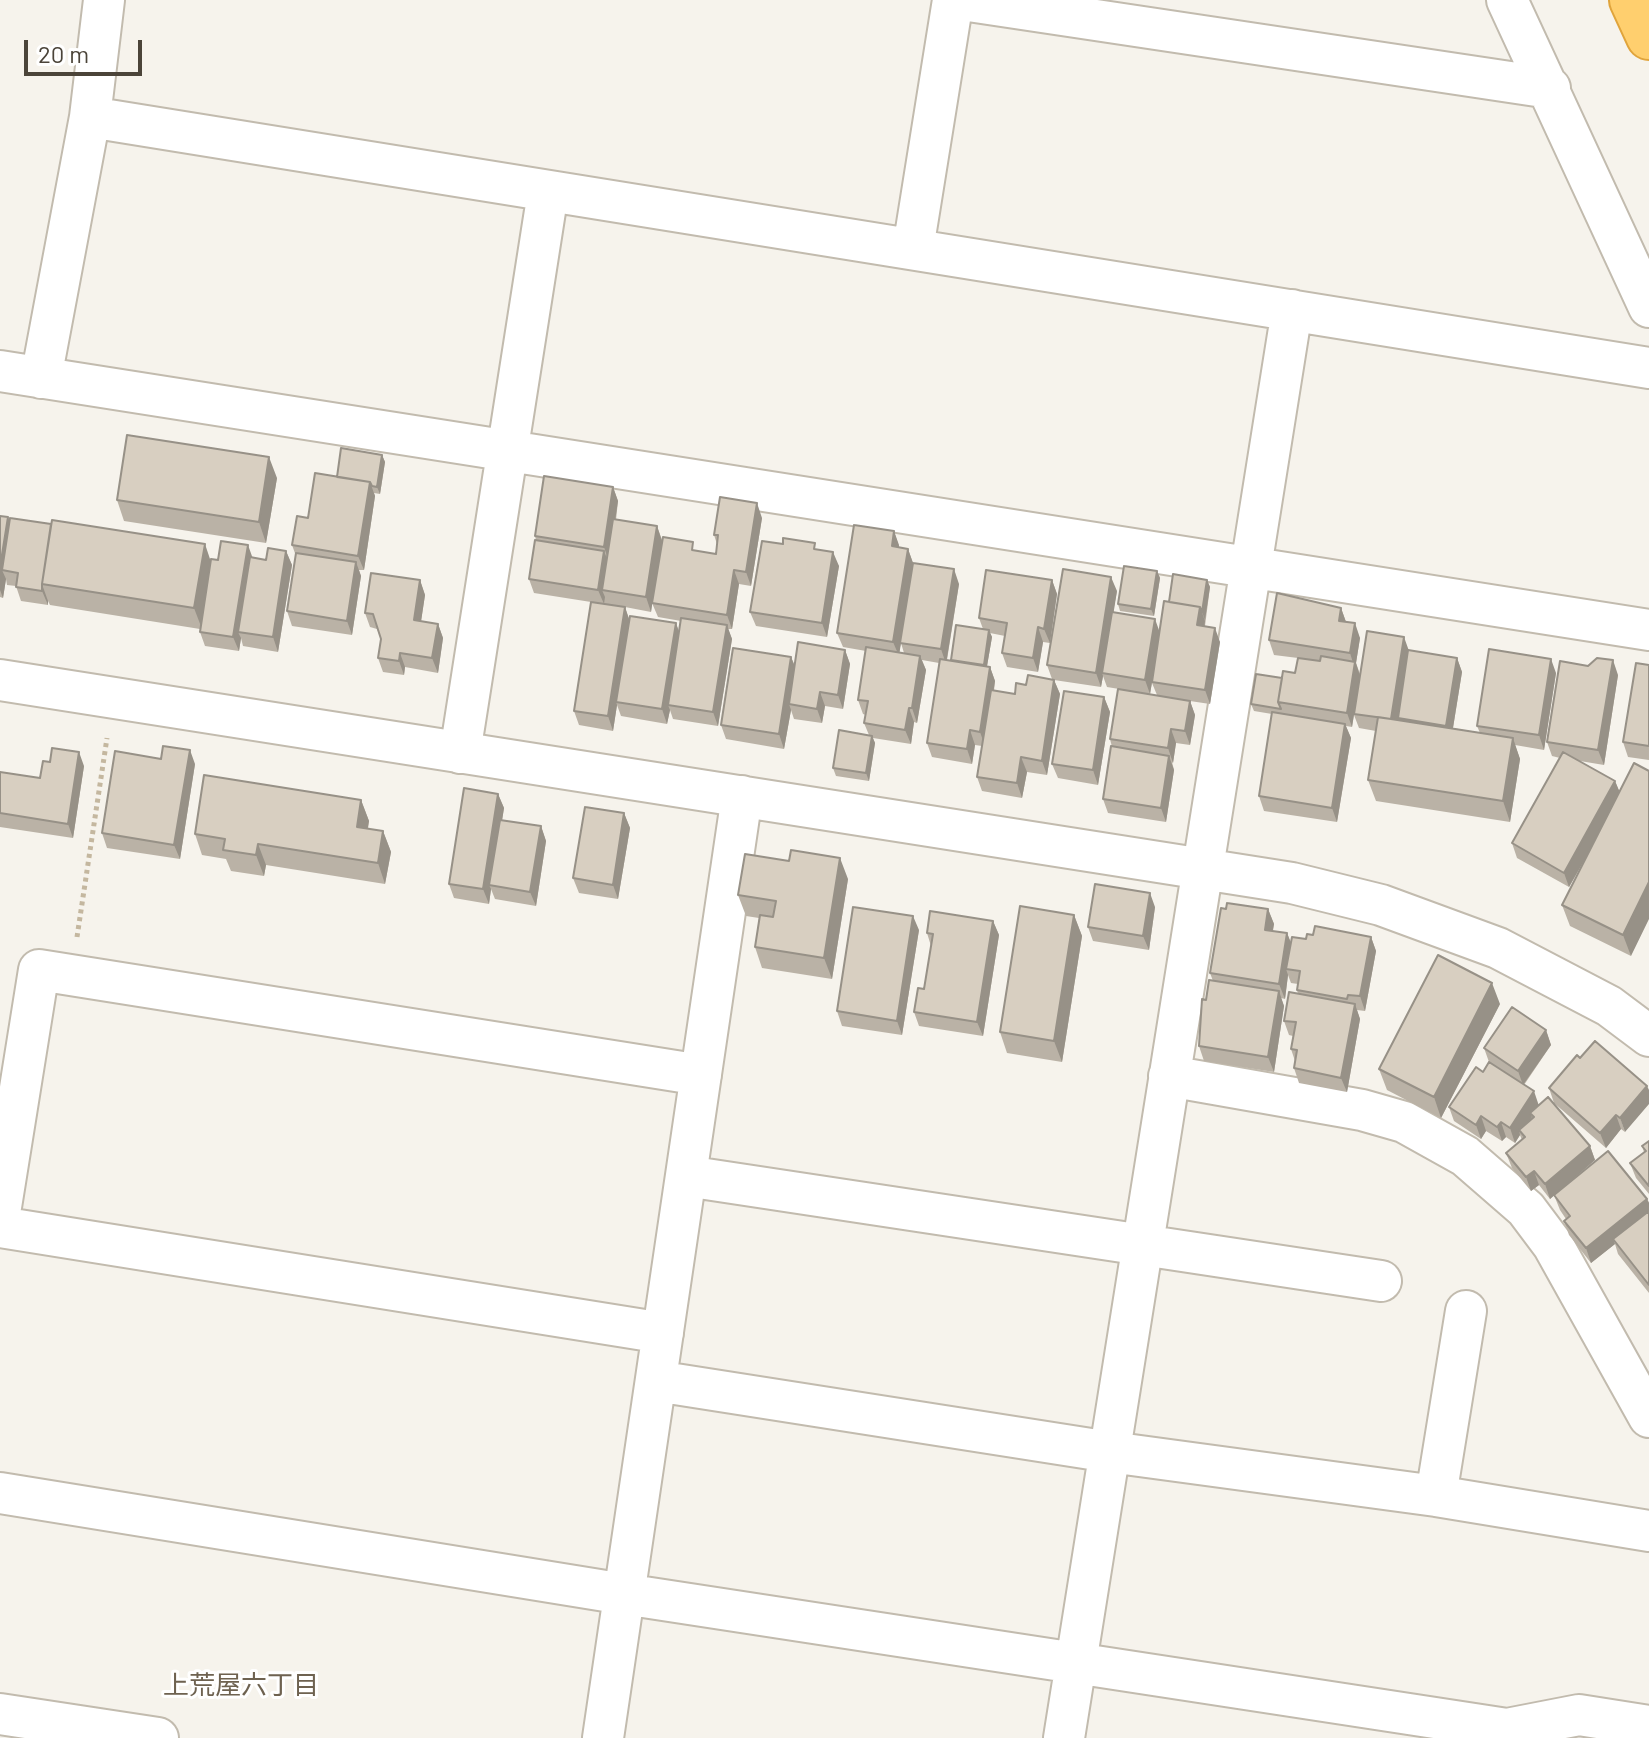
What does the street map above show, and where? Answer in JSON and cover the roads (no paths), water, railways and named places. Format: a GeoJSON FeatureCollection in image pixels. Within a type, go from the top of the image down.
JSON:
{"type":"FeatureCollection","features":[{"type":"Feature","properties":{"kind":"highway"},"geometry":{"type":"LineString","coordinates":[[1632,0],[1649,37]]}},
{"type":"Feature","properties":{"kind":"street"},"geometry":{"type":"LineString","coordinates":[[41,378],[90,117],[104,0]]}},
{"type":"Feature","properties":{"kind":"street"},"geometry":{"type":"LineString","coordinates":[[913,249],[953,0]]}},
{"type":"Feature","properties":{"kind":"street"},"geometry":{"type":"LineString","coordinates":[[962,0],[1550,88]]}},
{"type":"Feature","properties":{"kind":"street"},"geometry":{"type":"LineString","coordinates":[[1507,0],[1649,307]]}},
{"type":"Feature","properties":{"kind":"street"},"geometry":{"type":"LineString","coordinates":[[90,117],[1649,368]]}},
{"type":"Feature","properties":{"kind":"street"},"geometry":{"type":"LineString","coordinates":[[460,753],[548,192]]}},
{"type":"Feature","properties":{"kind":"street"},"geometry":{"type":"LineString","coordinates":[[1064,1738],[1292,310]]}},
{"type":"Feature","properties":{"kind":"street"},"geometry":{"type":"LineString","coordinates":[[0,371],[1649,630]]}},
{"type":"Feature","properties":{"kind":"street"},"geometry":{"type":"LineString","coordinates":[[0,680],[1292,883],[1381,905],[1439,925],[1554,976],[1609,1006],[1649,1036]]}},
{"type":"Feature","properties":{"kind":"street"},"geometry":{"type":"LineString","coordinates":[[603,1738],[742,796]]}},
{"type":"Feature","properties":{"kind":"street"},"geometry":{"type":"LineString","coordinates":[[0,1213],[39,970],[701,1075]]}},
{"type":"Feature","properties":{"kind":"street"},"geometry":{"type":"LineString","coordinates":[[1169,1076],[1362,1110],[1404,1122],[1465,1156],[1526,1209],[1553,1245],[1649,1416]]}},
{"type":"Feature","properties":{"kind":"street"},"geometry":{"type":"LineString","coordinates":[[686,1176],[1381,1281]]}},
{"type":"Feature","properties":{"kind":"street"},"geometry":{"type":"LineString","coordinates":[[0,1227],[663,1333]]}},
{"type":"Feature","properties":{"kind":"street"},"geometry":{"type":"LineString","coordinates":[[1436,1496],[1466,1311]]}},
{"type":"Feature","properties":{"kind":"street"},"geometry":{"type":"LineString","coordinates":[[656,1381],[1110,1452],[1436,1496],[1649,1531]]}},
{"type":"Feature","properties":{"kind":"street"},"geometry":{"type":"LineString","coordinates":[[0,1493],[624,1594],[1507,1729],[1579,1715],[1649,1726]]}},
{"type":"Feature","properties":{"kind":"street"},"geometry":{"type":"LineString","coordinates":[[0,1714],[158,1738]]}},
{"type":"Feature","properties":{"kind":"district","name":"上荒屋六丁目"},"geometry":{"type":"Point","coordinates":[241,1685]}}]}
